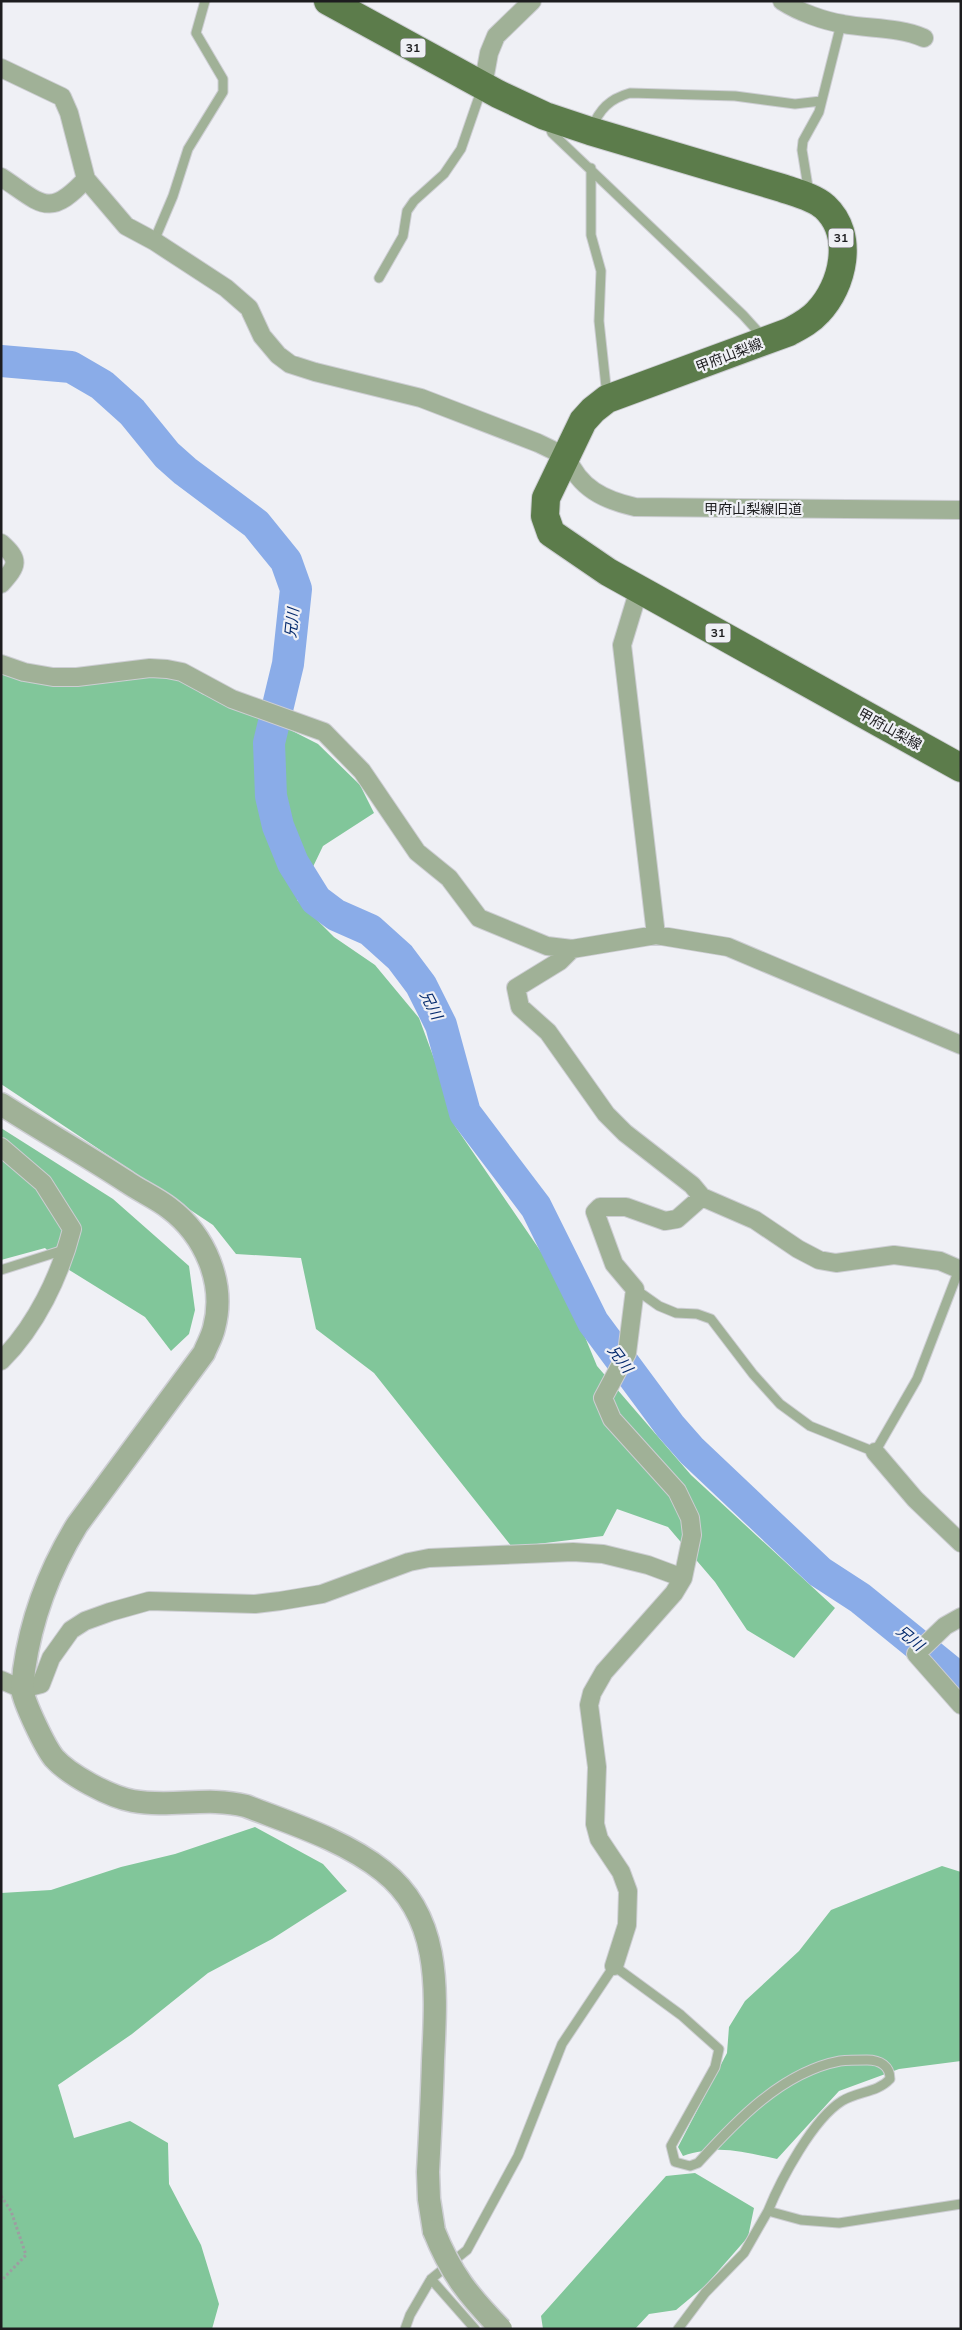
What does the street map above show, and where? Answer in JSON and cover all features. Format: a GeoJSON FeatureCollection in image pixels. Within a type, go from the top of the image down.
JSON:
{"type":"FeatureCollection","features":[{"type":"Feature","properties":{"kind":"main road","name":"甲府山梨線"},"geometry":{"type":"LineString","coordinates":[[328,1],[483,86],[545,116],[782,188],[810,198],[825,207],[834,221],[840,236],[842,267],[837,284],[823,307],[805,324],[766,341],[607,399],[583,421],[546,498],[545,516],[551,533],[573,550],[639,589],[961,768]]}},
{"type":"Feature","properties":{"kind":"street"},"geometry":{"type":"LineString","coordinates":[[483,86],[489,53],[496,36],[532,1]]}},
{"type":"Feature","properties":{"kind":"street"},"geometry":{"type":"LineString","coordinates":[[782,1],[791,7],[841,24],[910,32],[924,38]]}},
{"type":"Feature","properties":{"kind":"street"},"geometry":{"type":"LineString","coordinates":[[1,68],[62,97],[69,113],[86,179],[126,226],[226,288],[249,308],[262,336],[278,355],[290,364],[421,398],[538,443],[567,457]]}},
{"type":"Feature","properties":{"kind":"street"},"geometry":{"type":"LineString","coordinates":[[1,177],[39,201],[49,204],[60,202],[66,198],[86,179]]}},
{"type":"Feature","properties":{"kind":"street","name":"甲府山梨線旧道"},"geometry":{"type":"LineString","coordinates":[[567,457],[572,471],[586,486],[607,499],[635,507],[961,510]]}},
{"type":"Feature","properties":{"kind":"street"},"geometry":{"type":"LineString","coordinates":[[1,542],[14,554],[15,562],[11,572],[1,584]]}},
{"type":"Feature","properties":{"kind":"street"},"geometry":{"type":"LineString","coordinates":[[639,589],[622,645],[656,935]]}},
{"type":"Feature","properties":{"kind":"street"},"geometry":{"type":"LineString","coordinates":[[1,664],[24,672],[53,677],[77,678],[150,668],[167,669],[182,672],[232,699],[313,726],[330,737],[362,771],[417,852],[449,878],[479,918],[547,946],[572,949],[656,935],[728,947],[961,1045]]}},
{"type":"Feature","properties":{"kind":"street"},"geometry":{"type":"LineString","coordinates":[[572,949],[560,961],[516,988],[520,1007],[548,1032],[606,1114],[625,1133],[692,1185],[702,1197],[755,1220],[798,1249],[819,1260],[836,1263],[894,1255],[940,1261],[960,1267]]}},
{"type":"Feature","properties":{"kind":"street"},"geometry":{"type":"LineString","coordinates":[[1,1104],[168,1207],[182,1219],[203,1248],[213,1270],[218,1289],[214,1329],[204,1353],[77,1525],[64,1546],[49,1579],[31,1637],[22,1689],[28,1709],[54,1758],[88,1783],[132,1801],[176,1804],[227,1801],[246,1806],[358,1853],[385,1872],[405,1894],[419,1916],[427,1938],[436,1987],[428,2172],[428,2199],[434,2231],[455,2276],[471,2298],[501,2329]]}},
{"type":"Feature","properties":{"kind":"street"},"geometry":{"type":"LineString","coordinates":[[1,1146],[43,1183],[72,1229],[67,1249],[48,1294],[21,1338],[1,1361]]}},
{"type":"Feature","properties":{"kind":"street"},"geometry":{"type":"LineString","coordinates":[[614,1966],[627,1925],[628,1891],[622,1872],[599,1839],[595,1824],[597,1767],[589,1705],[592,1693],[604,1672],[662,1607],[683,1578],[692,1535],[690,1518],[684,1502],[677,1491],[612,1419],[603,1398],[626,1353],[634,1289],[614,1264],[596,1221],[595,1212],[600,1207],[626,1207],[666,1221],[677,1219],[702,1197]]}},
{"type":"Feature","properties":{"kind":"street"},"geometry":{"type":"LineString","coordinates":[[875,1452],[915,1499],[961,1543]]}},
{"type":"Feature","properties":{"kind":"street"},"geometry":{"type":"LineString","coordinates":[[1,1680],[22,1689],[41,1684],[51,1658],[71,1630],[85,1621],[110,1612],[149,1601],[255,1604],[322,1594],[410,1562],[428,1558],[573,1552],[603,1554],[648,1565],[683,1578]]}},
{"type":"Feature","properties":{"kind":"street"},"geometry":{"type":"LineString","coordinates":[[961,1617],[945,1626],[916,1654],[961,1705]]}},
{"type":"Feature","properties":{"kind":"lane"},"geometry":{"type":"LineString","coordinates":[[154,242],[173,196],[188,149],[223,92],[223,79],[196,33],[205,1]]}},
{"type":"Feature","properties":{"kind":"lane"},"geometry":{"type":"LineString","coordinates":[[810,198],[802,150],[804,141],[819,112],[841,24]]}},
{"type":"Feature","properties":{"kind":"lane"},"geometry":{"type":"LineString","coordinates":[[379,278],[403,236],[407,211],[444,174],[461,149],[483,86]]}},
{"type":"Feature","properties":{"kind":"lane"},"geometry":{"type":"LineString","coordinates":[[590,131],[606,103],[616,97],[630,93],[735,96],[795,104],[821,101]]}},
{"type":"Feature","properties":{"kind":"lane"},"geometry":{"type":"LineString","coordinates":[[545,116],[552,133],[743,315],[766,341]]}},
{"type":"Feature","properties":{"kind":"lane"},"geometry":{"type":"LineString","coordinates":[[590,168],[592,235],[601,271],[599,321],[607,399]]}},
{"type":"Feature","properties":{"kind":"lane"},"geometry":{"type":"LineString","coordinates":[[1,1270],[67,1249]]}},
{"type":"Feature","properties":{"kind":"lane"},"geometry":{"type":"LineString","coordinates":[[634,1289],[659,1306],[676,1313],[697,1314],[711,1319],[753,1374],[780,1404],[810,1426],[875,1452],[917,1379],[960,1267]]}},
{"type":"Feature","properties":{"kind":"lane"},"geometry":{"type":"LineString","coordinates":[[405,2329],[410,2315],[432,2279],[466,2250],[518,2156],[562,2044],[614,1966],[681,2014],[719,2049],[716,2067],[671,2146],[675,2162],[682,2166],[698,2163],[739,2120],[790,2082],[818,2068],[841,2061],[875,2060],[885,2066],[890,2073],[890,2079],[882,2087],[846,2098],[831,2108],[815,2128],[779,2185],[768,2211],[744,2252],[705,2293],[678,2329]]}},
{"type":"Feature","properties":{"kind":"lane"},"geometry":{"type":"LineString","coordinates":[[768,2211],[801,2220],[840,2223],[961,2204]]}},
{"type":"Feature","properties":{"kind":"lane"},"geometry":{"type":"LineString","coordinates":[[432,2279],[475,2329]]}},
{"type":"Feature","properties":{"kind":"path"},"geometry":{"type":"LineString","coordinates":[[1,2196],[11,2211],[26,2255],[1,2282]]}},
{"type":"Feature","properties":{"kind":"green space"},"geometry":{"type":"Polygon","coordinates":[[[1,673],[179,678],[202,694],[265,717],[318,744],[360,785],[374,813],[323,846],[297,900],[334,937],[375,965],[419,1018],[439,1072],[455,1126],[563,1284],[597,1366],[691,1475],[835,1608],[794,1658],[747,1630],[715,1582],[668,1527],[617,1509],[603,1536],[512,1547],[374,1373],[316,1329],[301,1258],[236,1254],[213,1225],[1,1084],[1,673]]]}},
{"type":"Feature","properties":{"kind":"green space"},"geometry":{"type":"Polygon","coordinates":[[[1,1128],[113,1199],[189,1266],[195,1310],[189,1334],[171,1351],[145,1317],[66,1268],[45,1248],[1,1260],[1,1128]]]}},
{"type":"Feature","properties":{"kind":"green space"},"geometry":{"type":"Polygon","coordinates":[[[255,1827],[323,1864],[347,1891],[272,1939],[208,1973],[132,2034],[58,2085],[74,2138],[130,2121],[168,2143],[169,2184],[201,2245],[219,2304],[212,2329],[1,2329],[1,1893],[51,1890],[121,1867],[175,1854],[255,1827]]]}},
{"type":"Feature","properties":{"kind":"green space"},"geometry":{"type":"Polygon","coordinates":[[[942,1866],[961,1872],[961,2061],[899,2069],[839,2091],[777,2159],[730,2150],[708,2150],[683,2156],[678,2147],[727,2053],[729,2027],[745,2001],[799,1951],[831,1910],[942,1866]]]}},
{"type":"Feature","properties":{"kind":"green space"},"geometry":{"type":"Polygon","coordinates":[[[695,2173],[754,2208],[748,2237],[706,2285],[676,2310],[649,2314],[635,2329],[543,2329],[541,2316],[666,2176],[695,2173]]]}},
{"type":"Feature","properties":{"kind":"waterway","name":"兄川"},"geometry":{"type":"LineString","coordinates":[[1,361],[71,367],[102,385],[132,412],[167,455],[185,471],[256,524],[286,561],[296,589],[288,664],[269,743],[271,796],[278,826],[293,863],[316,900],[336,915],[370,930],[400,957],[421,985],[441,1025],[465,1113],[536,1207],[593,1322],[670,1426],[692,1451],[820,1572],[860,1598],[961,1680]]}}]}
